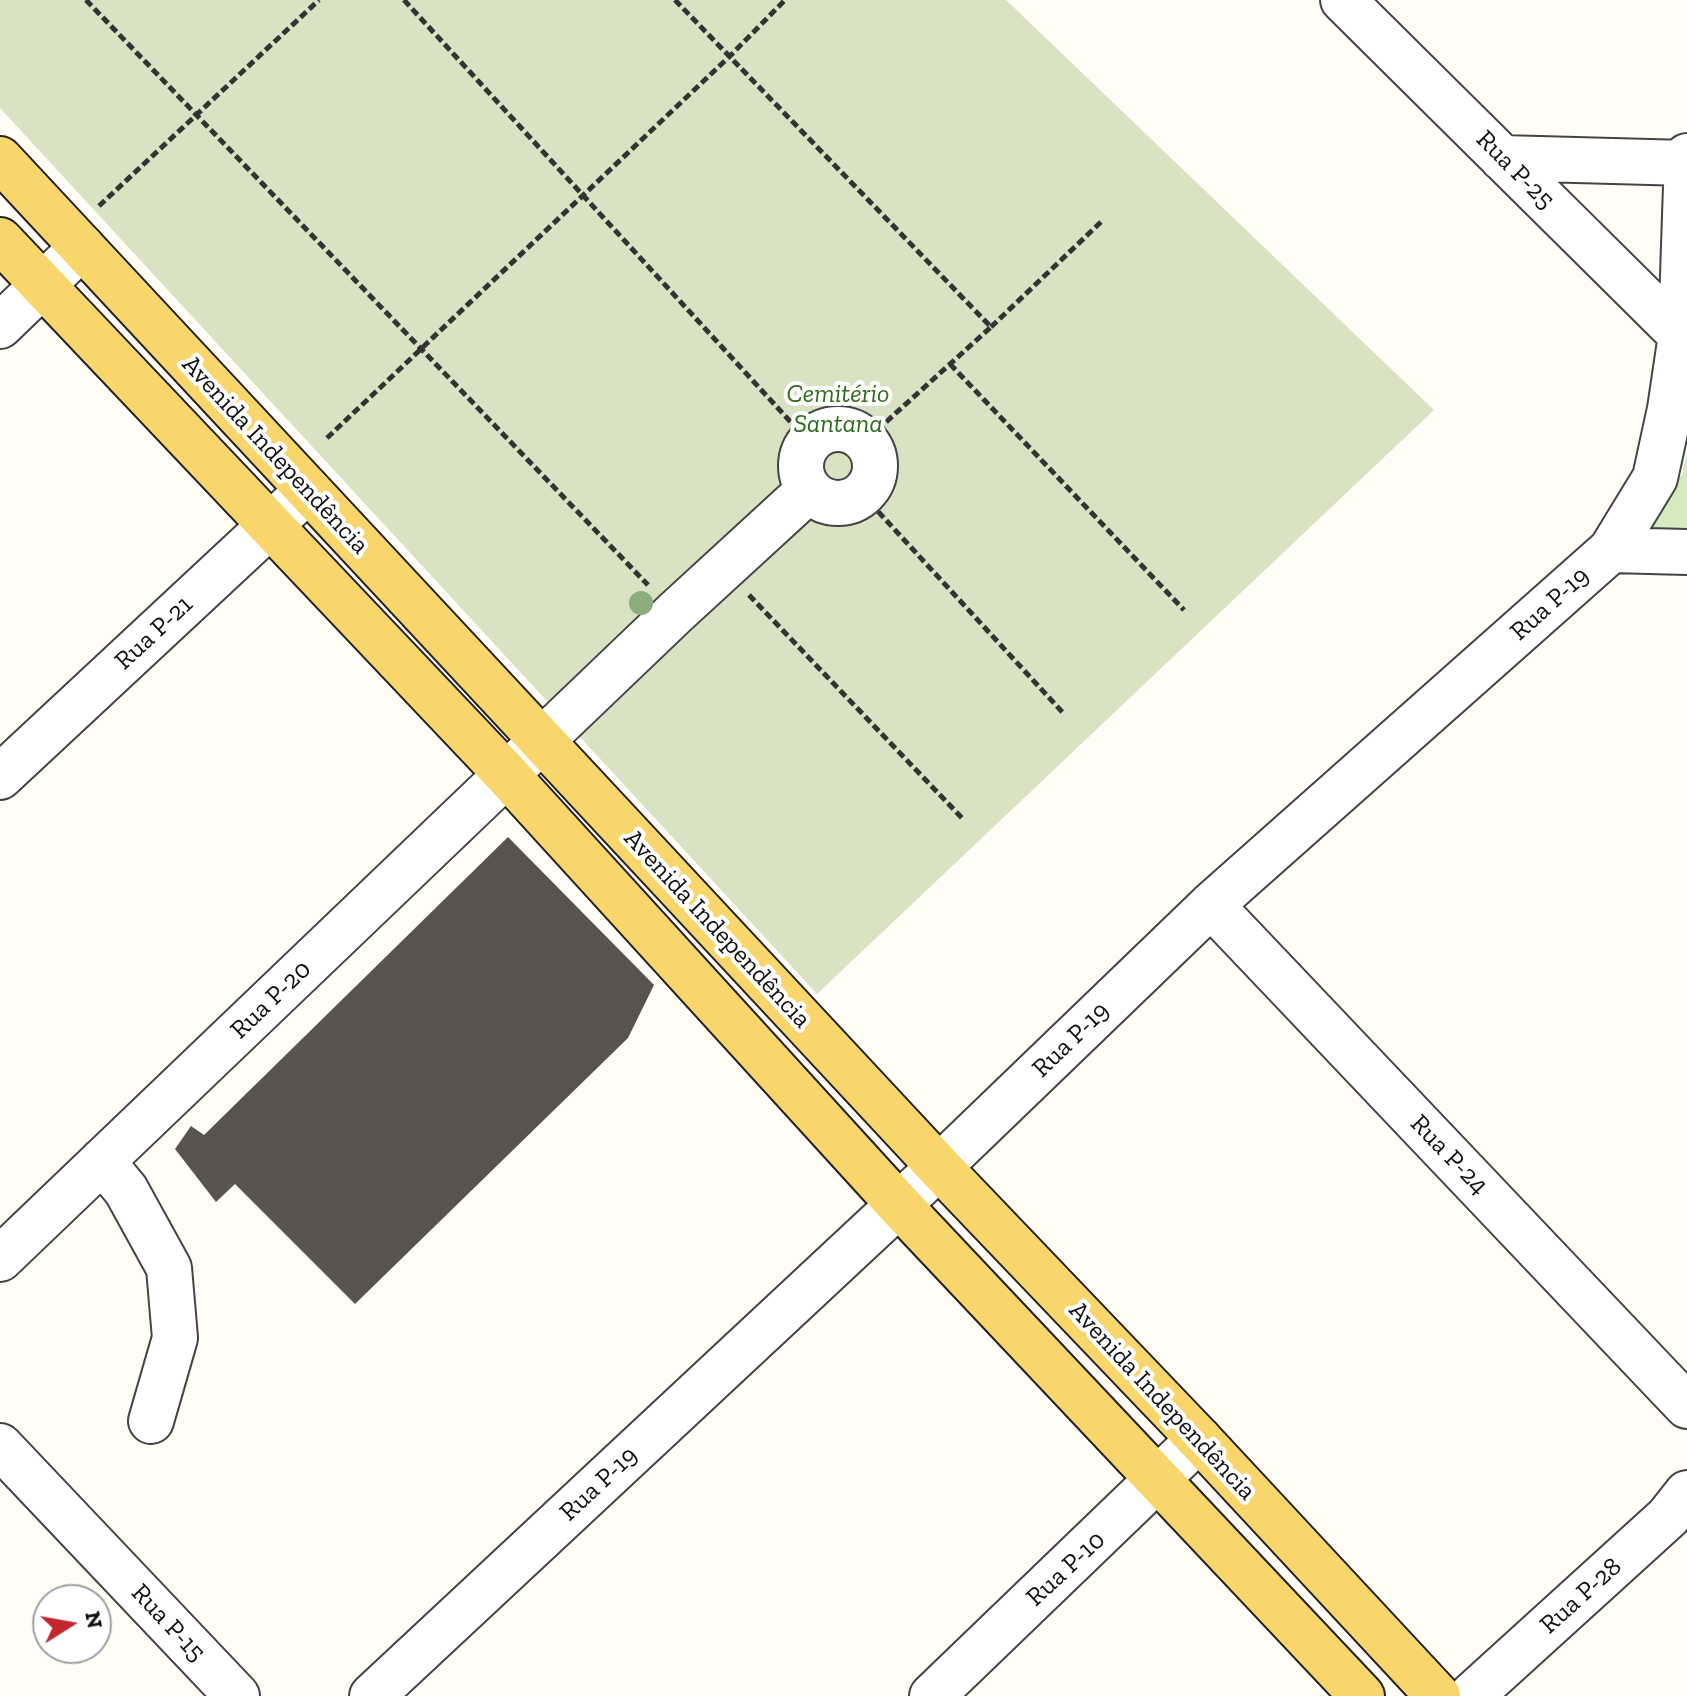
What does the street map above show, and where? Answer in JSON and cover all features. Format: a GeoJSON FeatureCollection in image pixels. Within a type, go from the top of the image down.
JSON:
{"type":"FeatureCollection","features":[{"type":"Feature","properties":{"kind":"main road","name":"Avenida Independência"},"geometry":{"type":"LineString","coordinates":[[0,159],[939,1167],[1199,1439],[1438,1696]]}},
{"type":"Feature","properties":{"kind":"main road","name":"Avenida Independência"},"geometry":{"type":"LineString","coordinates":[[0,240],[507,775],[899,1205],[1362,1696]]}},
{"type":"Feature","properties":{"kind":"street","name":"Rua P-25"},"geometry":{"type":"LineString","coordinates":[[1343,0],[1684,338]]}},
{"type":"Feature","properties":{"kind":"street","name":"Rua P-19"},"geometry":{"type":"LineString","coordinates":[[372,1696],[899,1205],[1211,905],[1611,550],[1655,478],[1684,338],[1687,156]]}},
{"type":"Feature","properties":{"kind":"street"},"geometry":{"type":"LineString","coordinates":[[1502,158],[1687,163]]}},
{"type":"Feature","properties":{"kind":"street"},"geometry":{"type":"LineString","coordinates":[[0,326],[82,247]]}},
{"type":"Feature","properties":{"kind":"street"},"geometry":{"type":"LineString","coordinates":[[843,429],[865,441],[872,451],[874,474],[862,494],[852,501],[841,503],[829,502],[809,490],[800,466],[809,442],[819,434],[843,429]]}},
{"type":"Feature","properties":{"kind":"street","name":"Rua P-21"},"geometry":{"type":"LineString","coordinates":[[0,777],[308,490]]}},
{"type":"Feature","properties":{"kind":"street","name":"Rua P-20"},"geometry":{"type":"LineString","coordinates":[[0,1259],[675,613],[809,490]]}},
{"type":"Feature","properties":{"kind":"street"},"geometry":{"type":"LineString","coordinates":[[1611,550],[1687,552]]}},
{"type":"Feature","properties":{"kind":"street","name":"Rua P-24"},"geometry":{"type":"LineString","coordinates":[[1211,905],[1687,1406]]}},
{"type":"Feature","properties":{"kind":"street"},"geometry":{"type":"LineString","coordinates":[[102,1161],[126,1190],[169,1268],[175,1338],[151,1421]]}},
{"type":"Feature","properties":{"kind":"street","name":"Rua P-10"},"geometry":{"type":"LineString","coordinates":[[932,1696],[1199,1439]]}},
{"type":"Feature","properties":{"kind":"street","name":"Rua P-15"},"geometry":{"type":"LineString","coordinates":[[0,1446],[237,1696]]}},
{"type":"Feature","properties":{"kind":"street","name":"Rua P-28"},"geometry":{"type":"LineString","coordinates":[[1471,1696],[1668,1517],[1687,1493]]}},
{"type":"Feature","properties":{"kind":"path"},"geometry":{"type":"LineString","coordinates":[[86,0],[675,613]]}},
{"type":"Feature","properties":{"kind":"path"},"geometry":{"type":"LineString","coordinates":[[99,206],[319,0]]}},
{"type":"Feature","properties":{"kind":"path"},"geometry":{"type":"LineString","coordinates":[[404,0],[809,442]]}},
{"type":"Feature","properties":{"kind":"path"},"geometry":{"type":"LineString","coordinates":[[675,0],[991,327]]}},
{"type":"Feature","properties":{"kind":"path"},"geometry":{"type":"LineString","coordinates":[[327,438],[730,56],[785,0]]}},
{"type":"Feature","properties":{"kind":"path"},"geometry":{"type":"LineString","coordinates":[[865,441],[1102,221]]}},
{"type":"Feature","properties":{"kind":"path"},"geometry":{"type":"LineString","coordinates":[[950,364],[1184,610]]}},
{"type":"Feature","properties":{"kind":"path"},"geometry":{"type":"LineString","coordinates":[[862,494],[1065,715]]}},
{"type":"Feature","properties":{"kind":"path"},"geometry":{"type":"LineString","coordinates":[[723,569],[962,818]]}},
{"type":"Feature","properties":{"kind":"green space","name":"Cemitério Santana"},"geometry":{"type":"Polygon","coordinates":[[[0,0],[1006,0],[1434,410],[817,994],[0,108],[0,0]]]}},
{"type":"Feature","properties":{"kind":"green space"},"geometry":{"type":"Polygon","coordinates":[[[1687,453],[1687,538],[1656,537],[1650,523],[1682,474],[1687,453]]]}},
{"type":"Feature","properties":{"kind":"building"},"geometry":{"type":"Polygon","coordinates":[[[508,837],[654,985],[628,1038],[355,1304],[235,1184],[216,1202],[175,1149],[191,1126],[204,1135],[508,837]]]}}]}
